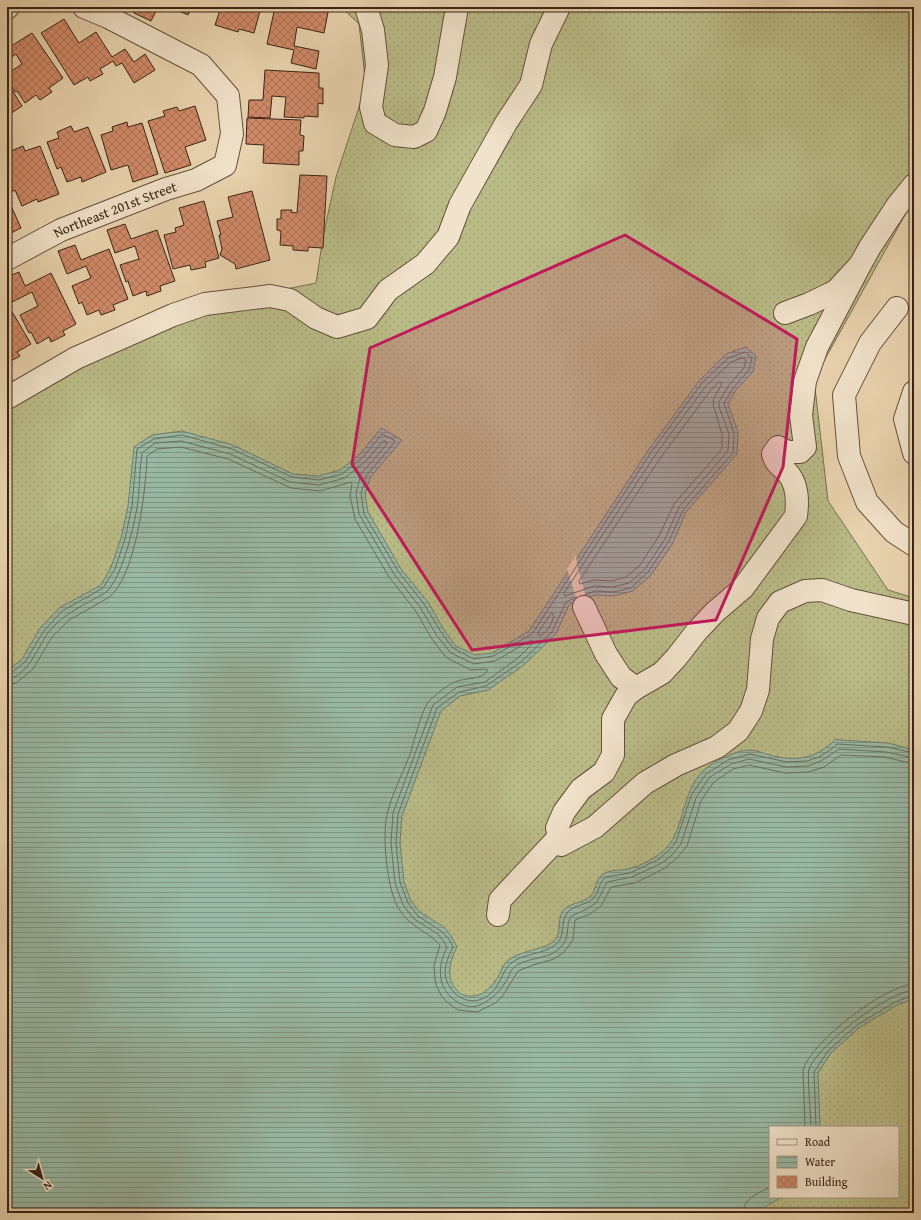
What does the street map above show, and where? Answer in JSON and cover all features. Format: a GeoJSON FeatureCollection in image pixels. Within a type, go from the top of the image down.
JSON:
{"type":"FeatureCollection","features":[{"type":"Feature","properties":{"kind":"street","name":"Northeast 201st Street"},"geometry":{"type":"LineString","coordinates":[[7,259],[61,230],[166,189],[196,180],[225,166],[232,134],[228,96],[201,65],[108,17],[84,7]]}},
{"type":"Feature","properties":{"kind":"street"},"geometry":{"type":"LineString","coordinates":[[366,7],[373,30],[377,65],[371,107],[375,123],[395,134],[414,137],[426,131],[435,111],[445,77],[457,7]]}},
{"type":"Feature","properties":{"kind":"street"},"geometry":{"type":"LineString","coordinates":[[7,398],[76,358],[173,315],[204,304],[270,296],[290,300],[316,318],[337,326],[367,318],[388,290],[425,264],[448,237],[460,205],[506,123],[531,85],[541,44],[559,7]]}},
{"type":"Feature","properties":{"kind":"street"},"geometry":{"type":"LineString","coordinates":[[914,186],[897,206],[870,247],[817,347],[805,381],[801,415],[805,447],[800,452],[788,452],[778,447],[773,454],[774,461],[787,472],[796,486],[798,502],[796,516],[743,588],[715,612],[662,673],[636,688],[626,696],[613,719],[613,754],[604,772],[581,789],[564,812],[557,828],[561,845],[595,827],[645,783],[676,765],[717,747],[738,731],[751,711],[758,690],[762,639],[768,618],[780,602],[804,591],[822,590],[851,600],[914,614]]}},
{"type":"Feature","properties":{"kind":"street"},"geometry":{"type":"LineString","coordinates":[[785,313],[809,304],[836,291],[860,265]]}},
{"type":"Feature","properties":{"kind":"street"},"geometry":{"type":"LineString","coordinates":[[897,308],[870,343],[844,395],[848,456],[867,502],[894,532],[914,545]]}},
{"type":"Feature","properties":{"kind":"street"},"geometry":{"type":"LineString","coordinates":[[914,392],[905,419],[914,453]]}},
{"type":"Feature","properties":{"kind":"street"},"geometry":{"type":"LineString","coordinates":[[584,607],[606,654],[621,677],[636,688]]}},
{"type":"Feature","properties":{"kind":"street"},"geometry":{"type":"LineString","coordinates":[[498,915],[500,900],[559,837]]}},
{"type":"Feature","properties":{"kind":"highlighted area"},"geometry":{"type":"Polygon","coordinates":[[[625,235],[797,339],[783,467],[716,620],[472,650],[352,464],[370,348],[625,235]]]}},
{"type":"Feature","properties":{"kind":"green space"},"geometry":{"type":"Polygon","coordinates":[[[341,7],[914,7],[914,200],[814,379],[828,501],[888,590],[914,598],[914,1213],[7,1213],[7,400],[207,305],[316,283],[323,237],[336,177],[366,86],[359,24],[341,7]]]}},
{"type":"Feature","properties":{"kind":"water"},"geometry":{"type":"Polygon","coordinates":[[[746,347],[756,356],[753,372],[736,390],[728,404],[738,432],[737,454],[686,512],[673,543],[651,575],[633,591],[613,596],[595,595],[569,605],[556,634],[524,665],[488,690],[460,696],[441,711],[402,816],[400,842],[404,882],[411,901],[420,912],[444,927],[452,937],[457,947],[450,964],[451,981],[460,993],[466,996],[473,996],[483,993],[491,986],[498,978],[505,964],[510,959],[546,946],[554,941],[559,931],[562,912],[568,906],[588,899],[602,875],[615,870],[628,869],[638,866],[654,858],[663,851],[673,839],[687,799],[696,780],[703,771],[718,760],[731,754],[749,750],[779,757],[805,757],[821,751],[836,739],[888,743],[914,750],[914,999],[897,1005],[859,1028],[831,1053],[818,1073],[820,1126],[769,1126],[769,1198],[780,1198],[755,1213],[7,1213],[7,671],[22,659],[40,628],[59,608],[101,585],[111,567],[121,538],[128,506],[134,447],[152,435],[182,431],[233,445],[293,474],[318,476],[340,470],[360,454],[381,428],[402,440],[370,478],[365,494],[368,512],[401,569],[428,602],[444,630],[456,646],[475,655],[492,653],[529,631],[649,449],[699,381],[726,354],[746,347]]]}},
{"type":"Feature","properties":{"kind":"pier"},"geometry":{"type":"Polygon","coordinates":[[[576,555],[577,565],[587,600],[578,604],[567,569],[576,555]]]}},
{"type":"Feature","properties":{"kind":"building"},"geometry":{"type":"Polygon","coordinates":[[[137,7],[158,7],[151,21],[134,13],[137,7]]]}},
{"type":"Feature","properties":{"kind":"building"},"geometry":{"type":"Polygon","coordinates":[[[170,7],[191,7],[188,15],[170,7]]]}},
{"type":"Feature","properties":{"kind":"building"},"geometry":{"type":"Polygon","coordinates":[[[192,7],[206,7],[204,12],[192,7]]]}},
{"type":"Feature","properties":{"kind":"building"},"geometry":{"type":"Polygon","coordinates":[[[221,7],[261,7],[254,33],[239,29],[238,32],[215,25],[221,7]]]}},
{"type":"Feature","properties":{"kind":"building"},"geometry":{"type":"Polygon","coordinates":[[[275,7],[329,7],[324,33],[297,27],[294,46],[319,51],[316,69],[291,63],[294,50],[267,44],[275,7]]]}},
{"type":"Feature","properties":{"kind":"building"},"geometry":{"type":"Polygon","coordinates":[[[64,19],[79,43],[96,32],[112,57],[125,49],[134,62],[145,54],[155,70],[134,83],[122,63],[116,66],[113,61],[100,69],[103,74],[90,81],[88,77],[74,85],[41,33],[64,19]]]}},
{"type":"Feature","properties":{"kind":"building"},"geometry":{"type":"Polygon","coordinates":[[[32,33],[63,78],[49,88],[52,92],[40,100],[36,95],[25,103],[17,91],[15,92],[7,79],[7,74],[22,64],[16,54],[7,60],[7,46],[8,48],[32,33]]]}},
{"type":"Feature","properties":{"kind":"building"},"geometry":{"type":"Polygon","coordinates":[[[265,70],[319,73],[319,88],[323,88],[323,104],[318,103],[318,117],[284,117],[286,97],[272,96],[270,118],[248,117],[249,100],[263,100],[265,70]]]}},
{"type":"Feature","properties":{"kind":"building"},"geometry":{"type":"Polygon","coordinates":[[[7,82],[22,106],[7,116],[7,82]]]}},
{"type":"Feature","properties":{"kind":"building"},"geometry":{"type":"Polygon","coordinates":[[[195,106],[206,140],[185,147],[191,165],[165,173],[148,121],[165,116],[163,111],[177,107],[179,111],[195,106]]]}},
{"type":"Feature","properties":{"kind":"building"},"geometry":{"type":"Polygon","coordinates":[[[247,118],[301,120],[300,135],[304,136],[303,151],[299,151],[299,165],[263,163],[264,145],[246,144],[247,118]]]}},
{"type":"Feature","properties":{"kind":"building"},"geometry":{"type":"Polygon","coordinates":[[[127,122],[128,127],[142,123],[158,174],[133,182],[128,165],[111,170],[101,135],[113,131],[112,127],[127,122]]]}},
{"type":"Feature","properties":{"kind":"building"},"geometry":{"type":"Polygon","coordinates":[[[71,126],[74,132],[88,127],[106,172],[82,182],[81,177],[67,182],[61,167],[57,169],[47,142],[59,138],[57,132],[71,126]]]}},
{"type":"Feature","properties":{"kind":"building"},"geometry":{"type":"Polygon","coordinates":[[[23,146],[25,151],[40,146],[59,194],[38,202],[37,199],[22,206],[15,190],[11,192],[7,183],[7,160],[12,158],[9,152],[23,146]]]}},
{"type":"Feature","properties":{"kind":"building"},"geometry":{"type":"Polygon","coordinates":[[[300,175],[327,176],[323,248],[308,247],[308,251],[293,250],[293,246],[280,245],[281,231],[277,230],[277,219],[281,219],[281,210],[292,210],[291,212],[297,213],[300,175]]]}},
{"type":"Feature","properties":{"kind":"building"},"geometry":{"type":"Polygon","coordinates":[[[252,191],[270,260],[236,269],[235,264],[220,255],[222,249],[219,235],[221,235],[217,221],[233,217],[228,197],[252,191]]]}},
{"type":"Feature","properties":{"kind":"building"},"geometry":{"type":"Polygon","coordinates":[[[7,197],[21,228],[7,235],[7,197]]]}},
{"type":"Feature","properties":{"kind":"building"},"geometry":{"type":"Polygon","coordinates":[[[204,201],[219,258],[205,262],[206,267],[191,270],[190,265],[173,269],[164,235],[176,232],[175,228],[184,225],[179,208],[204,201]]]}},
{"type":"Feature","properties":{"kind":"building"},"geometry":{"type":"Polygon","coordinates":[[[125,224],[131,239],[157,230],[175,281],[160,286],[161,291],[147,296],[146,291],[133,296],[120,265],[139,259],[135,246],[115,253],[107,230],[125,224]]]}},
{"type":"Feature","properties":{"kind":"building"},"geometry":{"type":"Polygon","coordinates":[[[75,245],[81,260],[109,249],[128,299],[113,305],[115,310],[101,315],[99,310],[87,315],[82,302],[79,304],[72,286],[91,278],[86,266],[67,274],[58,251],[75,245]]]}},
{"type":"Feature","properties":{"kind":"building"},"geometry":{"type":"Polygon","coordinates":[[[19,272],[25,286],[51,273],[76,324],[63,331],[65,335],[51,342],[49,337],[37,344],[31,332],[29,333],[20,315],[38,306],[32,292],[12,302],[7,291],[7,277],[19,272]]]}},
{"type":"Feature","properties":{"kind":"building"},"geometry":{"type":"Polygon","coordinates":[[[7,303],[31,344],[17,352],[20,356],[7,363],[7,303]]]}}]}
